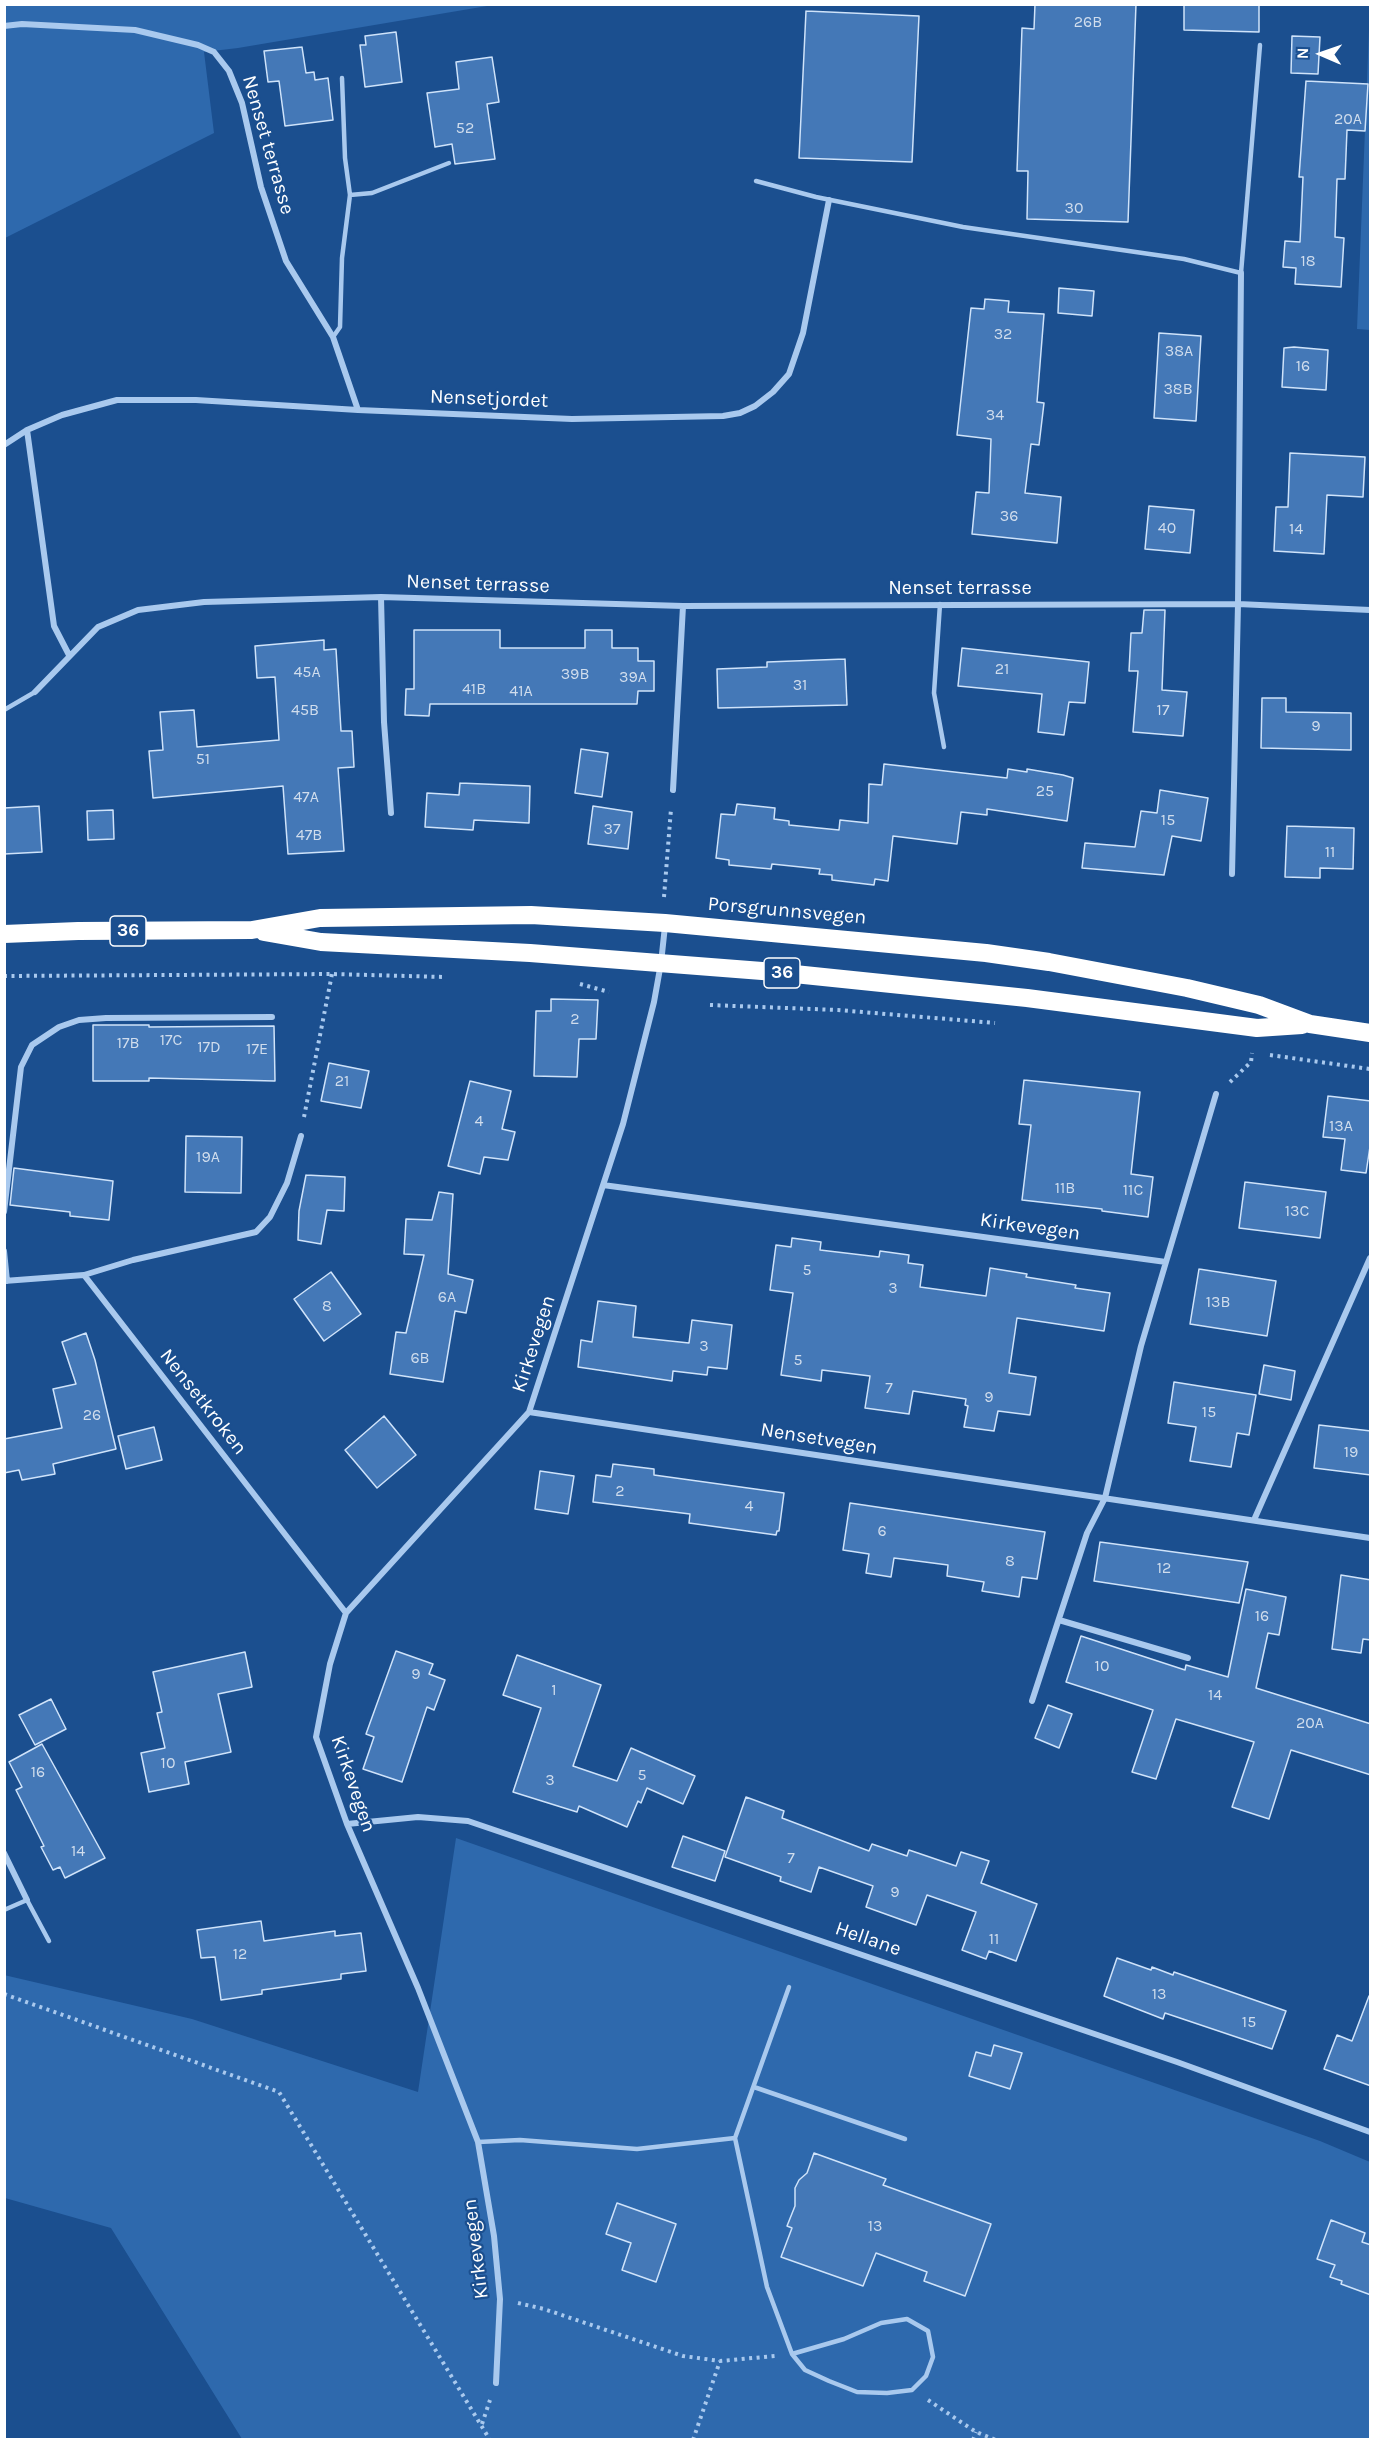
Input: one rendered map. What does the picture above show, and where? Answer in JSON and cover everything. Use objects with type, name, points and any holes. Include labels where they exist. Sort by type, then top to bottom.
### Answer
[{"type":"highway","name":"Porsgrunnsvegen","points":[[4,934],[78,931],[252,930],[320,918],[664,915],[1039,961],[1187,988],[1258,1005],[1310,1024],[1371,1033]]},
{"type":"highway","name":"Porsgrunnsvegen","points":[[252,930],[321,942],[530,953],[775,972],[1027,998],[1257,1028],[1310,1024]]},
{"type":"street","name":"Nenset terrasse","points":[[4,26],[22,24],[135,30],[198,45],[214,52],[229,71],[242,103],[261,187],[286,261],[333,337],[358,410]]},
{"type":"street","name":"Nensetjordet","points":[[4,445],[27,430],[62,415],[117,400],[196,400],[358,410],[572,419],[723,416],[740,413],[755,406],[789,374],[803,333],[829,200]]},
{"type":"street","points":[[1232,874],[1238,604],[1241,273]]},
{"type":"street","points":[[27,430],[54,626],[69,655]]},
{"type":"street","name":"Nenset terrasse","points":[[35,692],[98,627],[138,610],[204,602],[381,597],[683,606],[1238,604],[1371,610]]},
{"type":"street","name":"Nenset terrasse","points":[[381,597],[384,722],[391,813]]},
{"type":"street","points":[[673,790],[683,606]]},
{"type":"street","name":"Kirkevegen","points":[[496,2383],[500,2299],[494,2236],[478,2142],[418,1988],[347,1824],[316,1737],[330,1664],[346,1613],[529,1412],[623,1124],[654,1002],[661,963],[664,915]]},
{"type":"street","points":[[4,1212],[21,1067],[32,1045],[59,1027],[79,1020],[272,1017]]},
{"type":"street","points":[[1032,1701],[1088,1533],[1105,1498],[1141,1346],[1216,1094]]},
{"type":"street","points":[[4,1251],[6,1281],[84,1275],[133,1260],[255,1232],[270,1217],[286,1183],[301,1136]]},
{"type":"street","name":"Kirkevegen","points":[[603,1185],[1166,1262]]},
{"type":"street","points":[[1254,1520],[1371,1258]]},
{"type":"street","name":"Nensetkroken","points":[[84,1275],[346,1613]]},
{"type":"street","name":"Nensetvegen","points":[[529,1412],[1371,1538]]},
{"type":"street","points":[[1059,1620],[1188,1658]]},
{"type":"street","name":"Hellane","points":[[347,1824],[418,1817],[468,1821],[1166,2058],[1371,2132]]},
{"type":"street","points":[[4,1853],[27,1900]]},
{"type":"lane","points":[[756,181],[829,200],[963,227],[1184,259],[1241,273],[1260,45]]},
{"type":"lane","points":[[333,337],[340,327],[342,258],[350,195],[345,158],[342,78]]},
{"type":"lane","points":[[350,195],[372,193],[449,163]]},
{"type":"lane","points":[[940,604],[934,693],[944,747]]},
{"type":"lane","points":[[4,710],[35,692]]},
{"type":"lane","points":[[4,1910],[27,1900],[49,1941]]},
{"type":"lane","points":[[789,1987],[735,2138],[767,2287],[792,2354],[805,2370],[857,2392],[887,2393],[912,2390],[926,2376],[933,2358],[928,2331],[907,2319],[881,2323],[844,2339],[792,2354]]},
{"type":"lane","points":[[754,2087],[905,2139]]},
{"type":"lane","points":[[478,2142],[520,2140],[637,2149],[735,2138]]},
{"type":"path","points":[[664,915],[673,790]]},
{"type":"path","points":[[301,1136],[332,974]]},
{"type":"path","points":[[4,976],[332,974],[447,977]]},
{"type":"path","points":[[570,983],[609,992]]},
{"type":"path","points":[[710,1005],[838,1010],[979,1023],[1003,1023]]},
{"type":"path","points":[[1241,1051],[1371,1069]]},
{"type":"path","points":[[1216,1094],[1251,1062],[1252,1052]]},
{"type":"path","points":[[4,1994],[279,2092],[490,2439]]},
{"type":"path","points":[[500,2299],[544,2308],[683,2356],[720,2361],[792,2354]]},
{"type":"path","points":[[693,2439],[720,2361]]},
{"type":"path","points":[[482,2425],[496,2383]]},
{"type":"path","points":[[912,2390],[976,2432],[996,2439]]},
{"type":"path","points":[[973,2439],[976,2432]]},
{"type":"shaded area","points":[[5,5],[493,5],[204,52],[214,133],[5,238]]},
{"type":"shaded area","points":[[1370,5],[1370,330],[1357,329]]},
{"type":"shaded area","points":[[456,1838],[1320,2141],[1370,2162],[1370,2439],[242,2439],[111,2228],[5,2198],[4,1975],[192,2019],[418,2092]]},
{"type":"building","points":[[1035,4],[1136,4],[1128,222],[1027,219],[1028,171],[1017,171],[1022,28],[1034,29]]},
{"type":"building","points":[[1184,4],[1259,4],[1259,32],[1184,30]]},
{"type":"building","points":[[806,11],[919,16],[912,162],[799,158]]},
{"type":"building","points":[[396,32],[402,82],[365,87],[360,45],[366,45],[365,36]]},
{"type":"building","points":[[1292,36],[1320,37],[1318,74],[1291,73]]},
{"type":"building","points":[[302,47],[306,73],[314,72],[315,80],[328,78],[333,120],[285,126],[279,81],[268,82],[264,51]]},
{"type":"building","points":[[492,57],[499,102],[487,104],[495,159],[455,164],[452,144],[435,147],[427,93],[459,89],[456,62]]},
{"type":"building","points":[[1306,81],[1368,84],[1365,131],[1347,130],[1345,179],[1337,179],[1335,237],[1344,238],[1341,287],[1295,284],[1296,268],[1283,267],[1285,241],[1300,242],[1303,177],[1299,177]]},
{"type":"building","points":[[1059,288],[1094,291],[1092,316],[1058,313]]},
{"type":"building","points":[[985,299],[1009,301],[1008,312],[1044,314],[1037,402],[1044,403],[1039,445],[1031,444],[1025,493],[1061,497],[1057,543],[972,534],[976,492],[989,493],[991,439],[957,435],[971,308],[984,309]]},
{"type":"building","points":[[1159,333],[1201,336],[1196,421],[1154,418]]},
{"type":"building","points":[[1284,348],[1328,350],[1326,390],[1282,387]]},
{"type":"building","points":[[1290,453],[1365,457],[1363,497],[1327,495],[1324,554],[1274,551],[1276,507],[1288,507]]},
{"type":"building","points":[[1149,506],[1194,510],[1190,553],[1145,549]]},
{"type":"building","points":[[1144,610],[1165,610],[1162,690],[1187,692],[1183,736],[1133,732],[1138,671],[1129,671],[1131,633],[1142,633]]},
{"type":"building","points":[[414,630],[500,630],[500,648],[585,648],[585,630],[612,630],[612,648],[638,648],[638,661],[654,661],[654,691],[638,691],[637,704],[430,704],[429,716],[405,715],[406,689],[414,689]]},
{"type":"building","points":[[324,640],[324,650],[336,649],[341,731],[352,731],[354,767],[338,768],[344,851],[288,854],[283,786],[153,798],[149,751],[163,750],[160,712],[194,710],[197,747],[279,740],[275,677],[257,678],[255,646]]},
{"type":"building","points":[[962,648],[1089,662],[1085,703],[1069,702],[1064,735],[1038,732],[1042,694],[958,686]]},
{"type":"building","points":[[845,659],[847,705],[718,708],[717,669],[767,667],[767,662]]},
{"type":"building","points":[[1262,698],[1286,698],[1286,712],[1351,713],[1351,750],[1261,748]]},
{"type":"building","points":[[581,749],[608,753],[602,797],[575,793]]},
{"type":"building","points":[[884,764],[1007,778],[1008,769],[1027,772],[1027,769],[1073,778],[1067,821],[987,809],[987,815],[961,812],[957,844],[893,836],[888,881],[875,879],[874,885],[832,880],[832,875],[819,874],[820,869],[772,864],[771,869],[729,865],[729,860],[716,858],[721,814],[735,815],[737,804],[775,808],[774,819],[789,821],[789,825],[839,830],[840,820],[868,823],[869,784],[882,785]]},
{"type":"building","points":[[460,783],[530,786],[529,823],[474,820],[473,830],[425,827],[427,793],[459,795]]},
{"type":"building","points":[[1160,790],[1208,798],[1201,841],[1172,836],[1164,875],[1082,868],[1085,843],[1135,847],[1141,811],[1157,813]]},
{"type":"building","points":[[39,806],[42,852],[4,854],[4,808]]},
{"type":"building","points":[[593,806],[632,812],[628,849],[588,844]]},
{"type":"building","points":[[113,810],[114,839],[88,840],[87,811]]},
{"type":"building","points":[[1287,826],[1354,828],[1353,869],[1320,868],[1320,878],[1285,877]]},
{"type":"building","points":[[551,999],[598,1000],[596,1039],[579,1039],[577,1077],[534,1076],[536,1011],[551,1011]]},
{"type":"building","points":[[93,1025],[274,1026],[275,1081],[149,1078],[149,1081],[93,1081]]},
{"type":"building","points":[[329,1063],[369,1071],[361,1108],[321,1101]]},
{"type":"building","points":[[1024,1080],[1140,1092],[1131,1174],[1153,1177],[1148,1217],[1022,1200],[1031,1125],[1019,1124]]},
{"type":"building","points":[[470,1081],[511,1091],[502,1129],[515,1132],[508,1160],[484,1157],[480,1174],[448,1166]]},
{"type":"building","points":[[1328,1096],[1371,1101],[1371,1140],[1366,1173],[1341,1170],[1345,1139],[1323,1137]]},
{"type":"building","points":[[186,1136],[242,1137],[241,1193],[185,1192]]},
{"type":"building","points":[[14,1168],[113,1181],[109,1220],[70,1216],[70,1212],[10,1205]]},
{"type":"building","points":[[306,1175],[345,1177],[344,1211],[327,1210],[321,1244],[298,1240],[299,1211]]},
{"type":"building","points":[[1245,1182],[1326,1192],[1320,1238],[1239,1228]]},
{"type":"building","points":[[439,1192],[453,1194],[448,1274],[473,1280],[466,1313],[455,1311],[443,1382],[390,1374],[396,1332],[406,1333],[424,1255],[404,1254],[406,1219],[432,1220]]},
{"type":"building","points":[[792,1238],[821,1242],[820,1250],[879,1257],[880,1251],[909,1255],[908,1263],[923,1265],[920,1287],[986,1296],[990,1268],[1027,1274],[1026,1277],[1076,1285],[1075,1288],[1110,1293],[1104,1331],[1017,1318],[1009,1373],[1036,1377],[1030,1415],[998,1411],[994,1431],[964,1427],[968,1406],[965,1405],[966,1399],[913,1391],[909,1414],[865,1408],[870,1376],[822,1370],[821,1381],[781,1375],[793,1293],[770,1290],[776,1245],[791,1247]]},
{"type":"building","points":[[1199,1269],[1276,1281],[1267,1336],[1190,1324]]},
{"type":"building","points":[[331,1272],[361,1314],[324,1341],[294,1299]]},
{"type":"building","points":[[598,1301],[636,1306],[633,1337],[689,1343],[692,1320],[732,1325],[727,1369],[708,1367],[707,1375],[673,1371],[672,1381],[578,1367],[581,1340],[592,1342]]},
{"type":"building","points":[[86,1333],[95,1360],[116,1449],[53,1464],[55,1474],[22,1480],[19,1470],[4,1473],[4,1439],[62,1428],[53,1389],[76,1384],[62,1342]]},
{"type":"building","points":[[1264,1365],[1295,1371],[1291,1400],[1259,1394]]},
{"type":"building","points":[[1174,1382],[1256,1395],[1249,1435],[1237,1433],[1231,1467],[1190,1461],[1196,1427],[1168,1423]]},
{"type":"building","points":[[384,1416],[416,1455],[377,1488],[345,1450]]},
{"type":"building","points":[[1319,1425],[1371,1431],[1371,1475],[1314,1468]]},
{"type":"building","points":[[154,1427],[162,1460],[126,1469],[118,1436]]},
{"type":"building","points":[[613,1464],[654,1469],[654,1475],[784,1493],[779,1531],[776,1535],[689,1523],[690,1514],[593,1502],[596,1475],[611,1477]]},
{"type":"building","points":[[540,1471],[574,1476],[568,1514],[535,1509]]},
{"type":"building","points":[[850,1503],[1045,1532],[1037,1579],[1022,1577],[1019,1597],[982,1591],[984,1582],[947,1576],[948,1565],[894,1558],[891,1577],[866,1573],[869,1554],[843,1550]]},
{"type":"building","points":[[1100,1542],[1248,1562],[1239,1603],[1094,1581]]},
{"type":"building","points":[[1341,1575],[1371,1580],[1371,1640],[1363,1639],[1361,1653],[1332,1649]]},
{"type":"building","points":[[1246,1589],[1286,1597],[1279,1635],[1268,1633],[1256,1688],[1371,1724],[1371,1775],[1291,1750],[1269,1819],[1232,1807],[1254,1742],[1176,1719],[1156,1779],[1132,1772],[1153,1710],[1066,1682],[1081,1636],[1185,1670],[1186,1665],[1228,1677]]},
{"type":"building","points":[[396,1651],[433,1664],[429,1674],[445,1680],[434,1710],[427,1707],[402,1782],[363,1769],[374,1737],[366,1734]]},
{"type":"building","points":[[245,1652],[252,1687],[218,1694],[231,1752],[185,1762],[189,1784],[149,1792],[141,1753],[165,1748],[157,1713],[162,1712],[153,1672]]},
{"type":"building","points":[[517,1655],[601,1685],[573,1766],[617,1781],[631,1748],[695,1776],[683,1804],[647,1788],[641,1803],[638,1801],[627,1827],[579,1806],[577,1812],[513,1792],[541,1708],[503,1695]]},
{"type":"building","points":[[51,1699],[66,1729],[35,1745],[19,1715]]},
{"type":"building","points":[[1048,1705],[1072,1714],[1059,1748],[1035,1738]]},
{"type":"building","points":[[42,1744],[105,1858],[65,1878],[60,1867],[53,1870],[41,1847],[44,1846],[16,1790],[22,1787],[9,1762]]},
{"type":"building","points":[[746,1797],[784,1811],[782,1818],[869,1851],[872,1844],[907,1856],[909,1850],[956,1866],[961,1852],[989,1861],[981,1883],[1037,1904],[1016,1961],[989,1951],[986,1959],[962,1950],[976,1912],[927,1895],[916,1925],[866,1907],[873,1886],[819,1867],[811,1892],[780,1881],[781,1877],[725,1857]]},
{"type":"building","points":[[683,1836],[725,1851],[715,1881],[672,1867]]},
{"type":"building","points":[[261,1921],[264,1941],[335,1931],[335,1936],[361,1933],[366,1971],[341,1974],[341,1979],[262,1990],[262,1994],[221,2000],[215,1957],[201,1958],[197,1930]]},
{"type":"building","points":[[1117,1958],[1151,1970],[1152,1967],[1173,1975],[1174,1972],[1286,2011],[1272,2049],[1165,2013],[1163,2019],[1104,1996]]},
{"type":"building","points":[[1369,1996],[1371,1996],[1371,2086],[1324,2069],[1337,2035],[1352,2041]]},
{"type":"building","points":[[994,2045],[1022,2053],[1010,2089],[969,2076],[976,2052],[991,2056]]},
{"type":"building","points":[[814,2153],[886,2179],[883,2185],[991,2224],[965,2296],[924,2281],[927,2272],[876,2253],[863,2286],[781,2257],[792,2228],[787,2226],[795,2206],[795,2188],[799,2180],[807,2173]]},
{"type":"building","points":[[617,2203],[676,2224],[656,2282],[622,2270],[631,2243],[606,2234]]},
{"type":"building","points":[[1331,2220],[1365,2233],[1362,2242],[1371,2245],[1371,2295],[1341,2284],[1342,2281],[1330,2277],[1335,2265],[1317,2259]]}]
